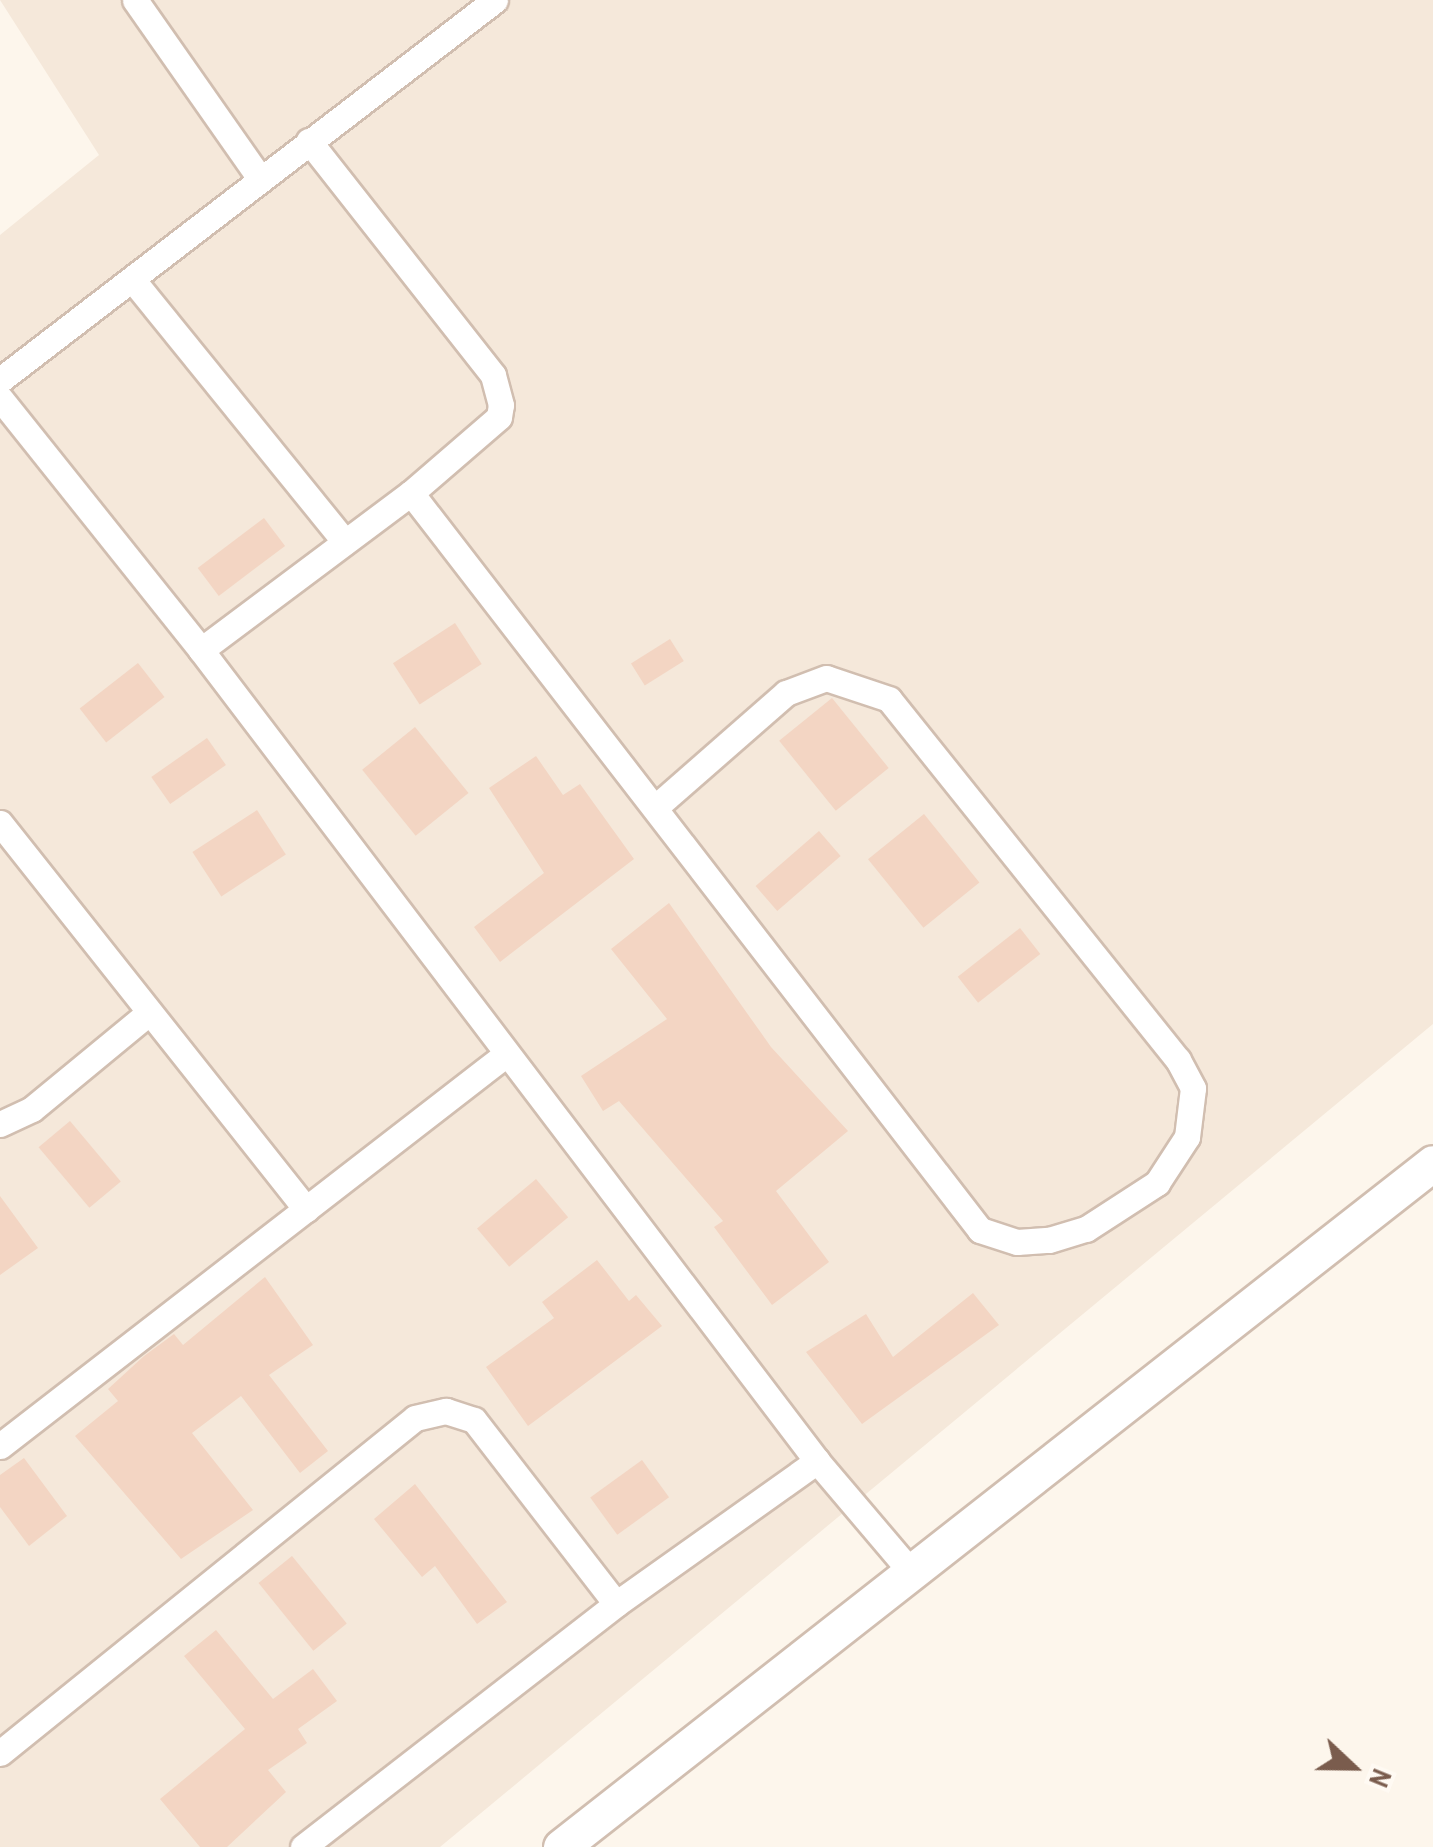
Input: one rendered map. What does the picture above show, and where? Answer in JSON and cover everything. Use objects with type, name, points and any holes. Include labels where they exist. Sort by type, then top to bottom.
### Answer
[{"type":"main road","points":[[561,1847],[911,1572],[1426,1177]]},
{"type":"street","points":[[134,0],[259,177]]},
{"type":"street","points":[[0,380],[259,177],[495,0]]},
{"type":"street","points":[[201,650],[411,493],[498,418],[500,387],[309,141]]},
{"type":"street","points":[[132,279],[346,542]]},
{"type":"street","points":[[0,398],[201,650],[817,1461],[911,1572]]},
{"type":"street","points":[[411,493],[980,1230],[1017,1242],[1049,1240],[1086,1229],[1156,1183],[1187,1137],[1193,1088],[1178,1060],[889,698],[826,678],[786,693],[656,807]]},
{"type":"street","points":[[0,822],[146,1015],[306,1210]]},
{"type":"street","points":[[0,1124],[32,1109],[146,1015]]},
{"type":"street","points":[[0,1446],[506,1055]]},
{"type":"street","points":[[0,1753],[415,1418],[446,1411],[474,1420],[616,1604]]},
{"type":"street","points":[[303,1847],[616,1604],[817,1461]]},
{"type":"shaded area","points":[[0,0],[1433,0],[1433,1024],[440,1847],[0,1847],[0,235],[99,155]]},
{"type":"building","points":[[264,518],[285,546],[219,596],[198,568]]},
{"type":"building","points":[[455,623],[482,664],[420,704],[393,663]]},
{"type":"building","points":[[670,639],[684,661],[645,685],[631,663]]},
{"type":"building","points":[[138,663],[164,697],[106,742],[80,709]]},
{"type":"building","points":[[832,698],[889,768],[836,811],[779,741]]},
{"type":"building","points":[[415,727],[468,793],[416,836],[362,770]]},
{"type":"building","points":[[207,738],[226,765],[170,804],[151,777]]},
{"type":"building","points":[[536,756],[563,795],[580,784],[634,859],[500,962],[474,927],[544,873],[489,788]]},
{"type":"building","points":[[257,810],[286,854],[221,896],[192,852]]},
{"type":"building","points":[[924,814],[979,882],[923,928],[868,859]]},
{"type":"building","points":[[819,831],[841,856],[777,911],[756,886]]},
{"type":"building","points":[[669,903],[771,1047],[848,1131],[776,1191],[829,1262],[772,1305],[714,1227],[723,1221],[619,1101],[603,1111],[581,1076],[667,1019],[611,949]]},
{"type":"building","points":[[1020,928],[1040,954],[978,1003],[958,977]]},
{"type":"building","points":[[70,1121],[121,1182],[89,1208],[39,1147]]},
{"type":"building","points":[[536,1179],[568,1217],[509,1267],[477,1228]]},
{"type":"building","points":[[0,1196],[38,1248],[0,1275]]},
{"type":"building","points":[[597,1260],[629,1301],[636,1295],[662,1326],[528,1426],[486,1367],[554,1318],[542,1302]]},
{"type":"building","points":[[265,1277],[313,1345],[269,1375],[328,1451],[300,1473],[241,1396],[192,1433],[253,1510],[181,1559],[75,1436],[118,1401],[108,1389],[144,1356],[174,1334],[183,1345]]},
{"type":"building","points":[[973,1293],[999,1325],[862,1424],[806,1352],[866,1314],[893,1357]]},
{"type":"building","points":[[24,1458],[67,1516],[29,1546],[0,1507],[0,1475]]},
{"type":"building","points":[[642,1460],[669,1497],[617,1535],[590,1498]]},
{"type":"building","points":[[415,1484],[507,1602],[477,1624],[435,1566],[422,1577],[374,1519]]},
{"type":"building","points":[[292,1556],[347,1624],[313,1651],[259,1583]]},
{"type":"building","points":[[216,1630],[273,1699],[313,1669],[337,1701],[298,1729],[307,1743],[268,1770],[286,1792],[227,1847],[200,1847],[160,1799],[245,1729],[184,1656]]}]
